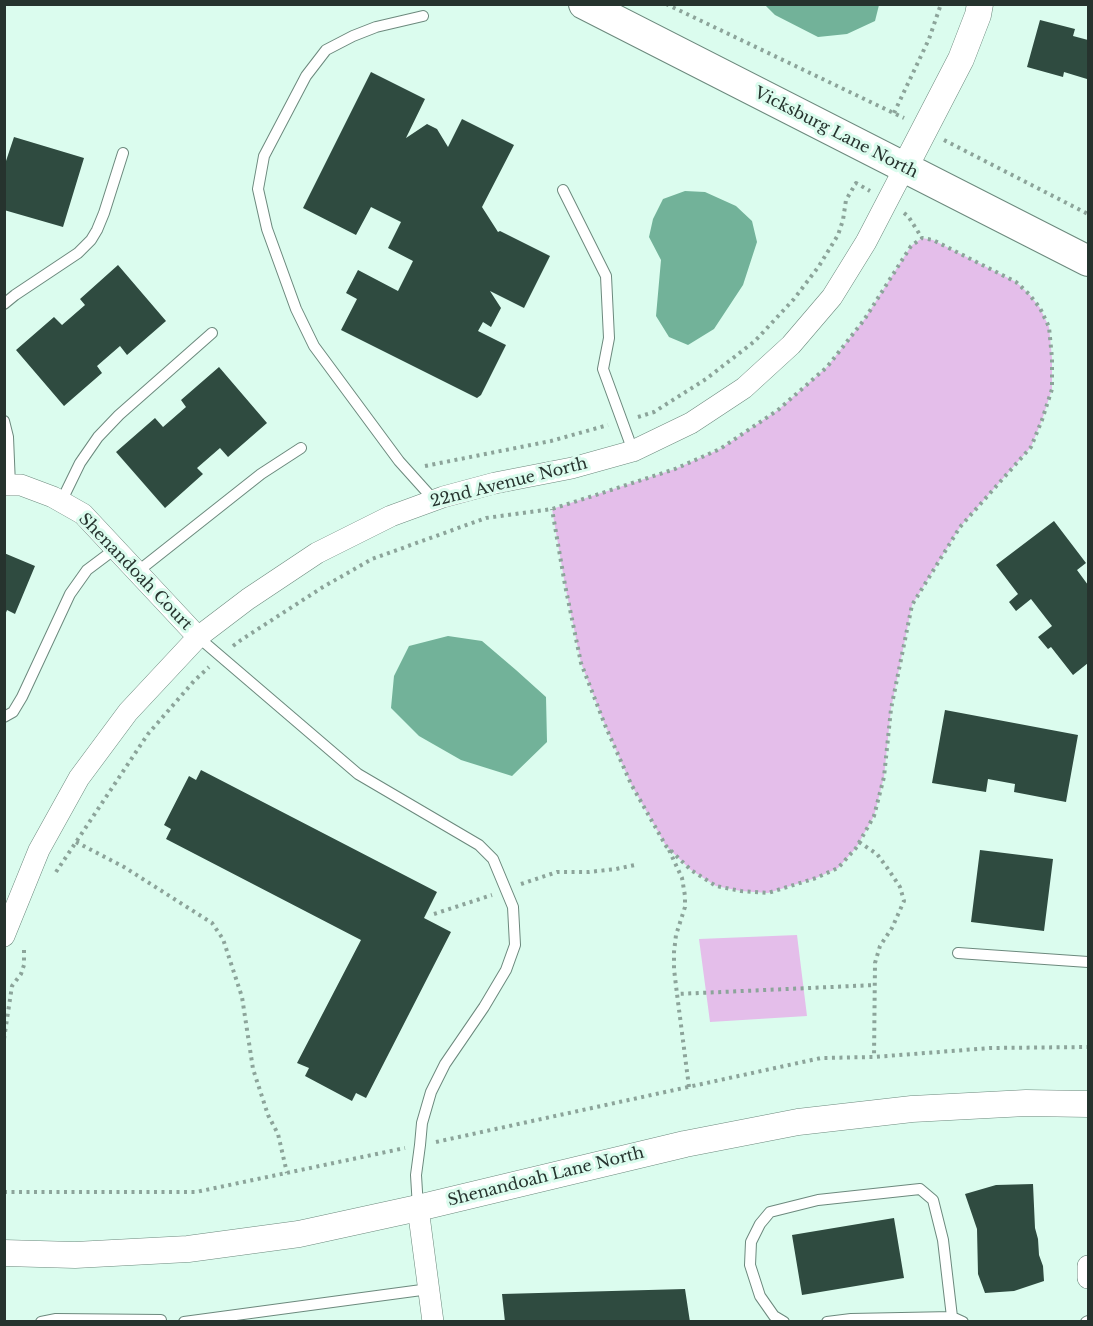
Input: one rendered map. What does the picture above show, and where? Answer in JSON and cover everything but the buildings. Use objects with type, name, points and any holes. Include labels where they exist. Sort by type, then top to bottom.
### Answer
[{"type":"main road","name":"Vicksburg Lane North","points":[[584,4],[1089,261]]},
{"type":"street","name":"22nd Avenue North","points":[[14,938],[8,925],[39,850],[79,778],[128,712],[198,637],[248,599],[317,553],[391,516],[495,483],[572,468],[633,451],[691,423],[744,388],[791,345],[832,297],[866,242],[961,59],[980,4]]},
{"type":"street","name":"Shenandoah Court","points":[[7,485],[21,486],[53,497],[82,514],[198,637]]},
{"type":"street","name":"Shenandoah Lane North","points":[[4,1253],[75,1256],[188,1248],[300,1234],[686,1144],[798,1122],[912,1109],[1026,1103],[1089,1104]]},
{"type":"street","points":[[417,1208],[433,1322]]},
{"type":"street","points":[[1089,1266],[1089,1278]]},
{"type":"lane","points":[[423,16],[375,27],[326,50],[306,76],[264,156],[258,189],[267,229],[296,309],[315,346],[407,470],[434,501]]},
{"type":"lane","points":[[5,301],[78,253],[91,240],[104,213],[123,153]]},
{"type":"lane","points":[[562,190],[606,276],[609,338],[603,369],[633,451]]},
{"type":"lane","points":[[62,502],[80,463],[98,437],[119,415],[212,333]]},
{"type":"lane","points":[[4,421],[8,437],[7,485]]},
{"type":"lane","points":[[137,572],[261,474],[301,448]]},
{"type":"lane","points":[[4,717],[13,712],[22,697],[70,594],[87,570],[115,549]]},
{"type":"lane","points":[[198,637],[358,774],[479,845],[493,859],[513,907],[515,945],[506,970],[445,1064],[431,1092],[422,1123],[416,1175],[417,1208]]},
{"type":"lane","points":[[958,953],[1089,962]]},
{"type":"lane","points":[[784,1322],[774,1316],[760,1296],[750,1265],[751,1242],[760,1224],[770,1212],[818,1200],[920,1189],[933,1200],[943,1240],[951,1319]]},
{"type":"lane","points":[[184,1322],[429,1288]]},
{"type":"lane","points":[[41,1322],[56,1319],[161,1320]]},
{"type":"lane","points":[[827,1322],[851,1319],[951,1319],[963,1322]]},
{"type":"path","points":[[666,4],[894,113],[929,39],[941,4]]},
{"type":"path","points":[[952,144],[1089,214]]},
{"type":"path","points":[[407,470],[551,441],[654,412],[706,379],[754,340],[794,299],[838,235],[846,200],[856,183]]},
{"type":"path","points":[[908,216],[922,238]]},
{"type":"path","points":[[225,653],[241,640],[323,587],[372,559],[486,518],[552,509],[684,465],[720,449],[778,410],[827,367],[864,320],[911,246],[922,238],[933,240],[1016,282],[1040,308],[1049,327],[1052,389],[1030,447],[960,527],[912,605],[891,709],[884,777],[874,816],[856,848],[838,868],[816,878],[768,893],[716,886],[692,870],[666,846]]},
{"type":"path","points":[[552,509],[581,663],[605,725],[632,784],[682,878],[685,907],[676,935],[674,969],[689,1087]]},
{"type":"path","points":[[51,879],[148,734],[194,681],[217,660]]},
{"type":"path","points":[[859,842],[877,854],[900,887],[904,901],[892,928],[880,946],[875,963],[874,1057]]},
{"type":"path","points":[[76,843],[124,867],[212,923],[223,939],[242,997],[253,1069],[268,1115],[278,1134],[287,1173]]},
{"type":"path","points":[[434,914],[557,872],[589,872],[635,865]]},
{"type":"path","points":[[4,1039],[12,986],[21,974],[24,964],[14,938]]},
{"type":"path","points":[[677,994],[875,985]]},
{"type":"path","points":[[4,1192],[196,1192],[821,1058],[874,1057],[990,1048],[1089,1047]]},
{"type":"shaded area","points":[[765,5],[879,5],[875,21],[847,34],[818,37],[775,15]]},
{"type":"shaded area","points":[[685,191],[705,192],[736,206],[752,221],[757,242],[743,285],[714,329],[688,345],[669,337],[656,316],[661,260],[649,237],[653,219],[663,199]]},
{"type":"shaded area","points":[[922,238],[933,240],[1016,282],[1029,294],[1040,308],[1049,327],[1052,389],[1031,447],[960,527],[912,605],[891,709],[884,777],[874,816],[856,848],[838,868],[816,878],[768,893],[716,886],[691,870],[666,846],[631,784],[605,725],[581,663],[552,509],[675,469],[720,449],[778,410],[827,367],[864,320],[911,246]]},
{"type":"shaded area","points":[[448,636],[482,641],[546,697],[547,742],[512,776],[461,760],[419,736],[391,708],[394,676],[409,646]]},
{"type":"shaded area","points":[[797,935],[807,1016],[710,1022],[699,939]]}]
